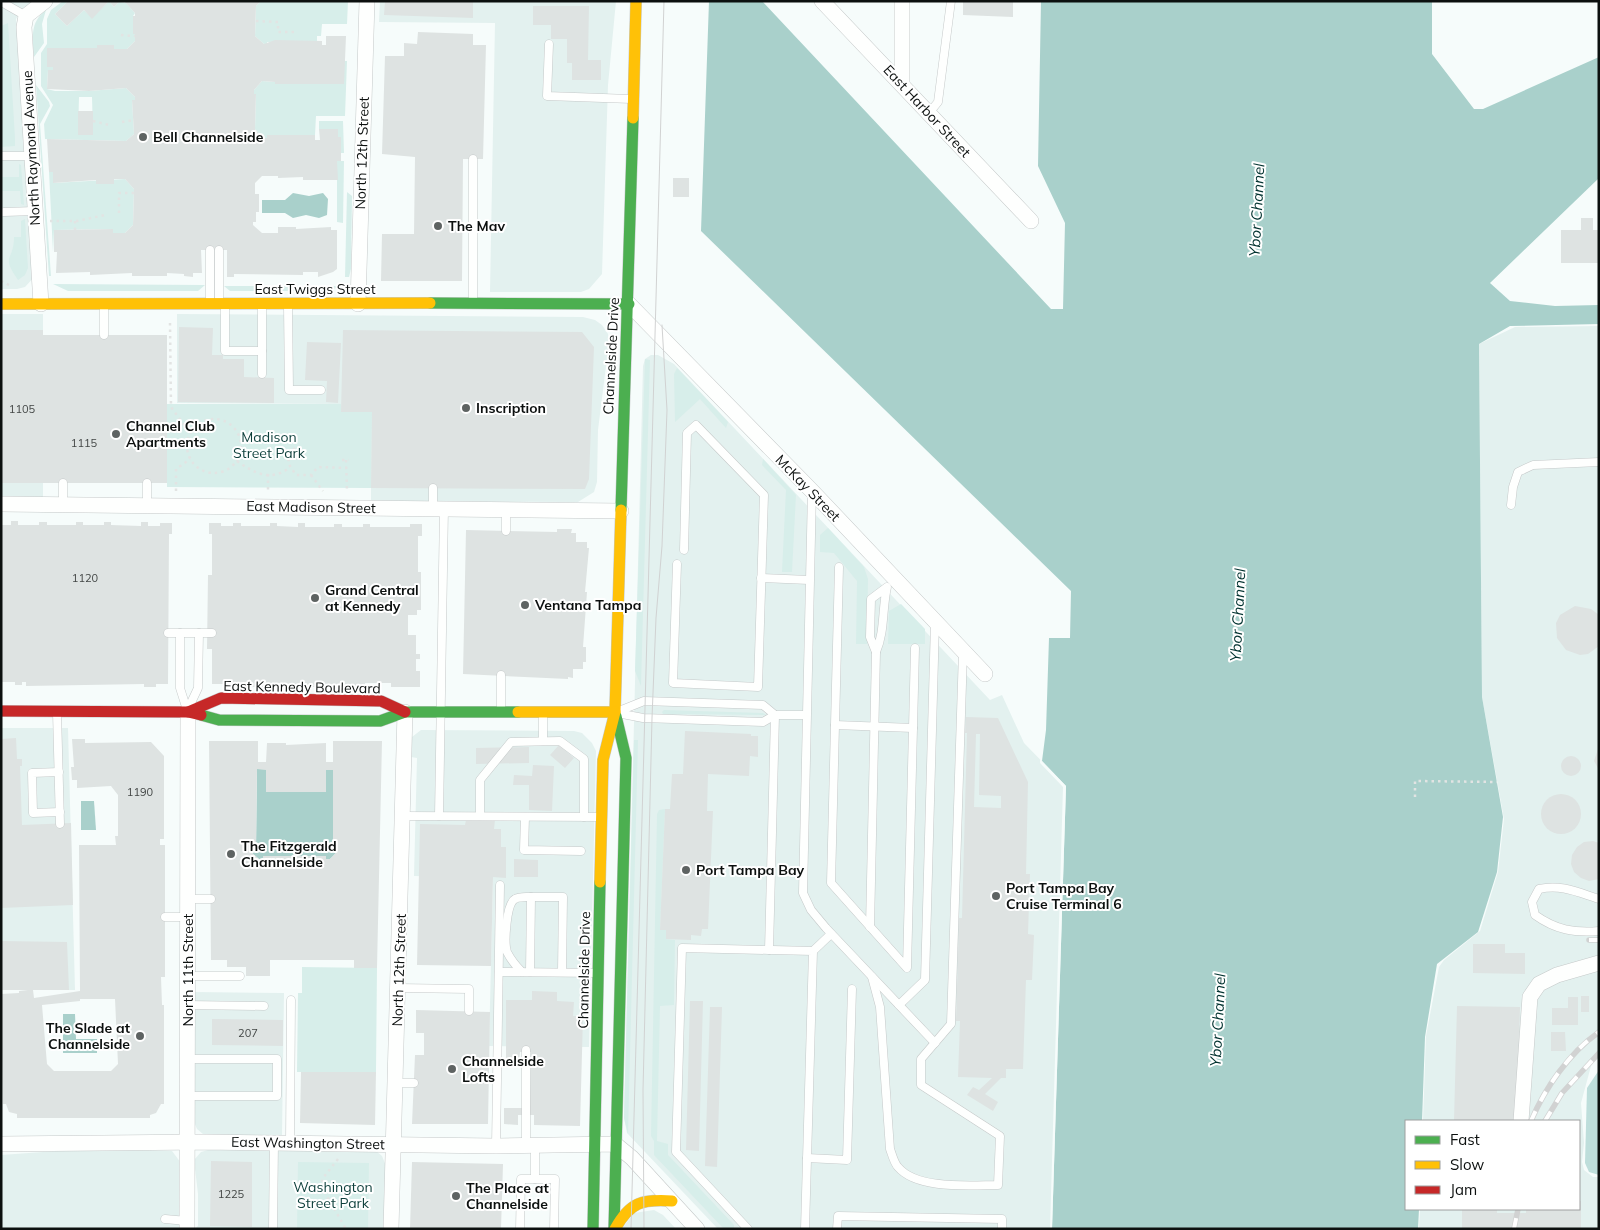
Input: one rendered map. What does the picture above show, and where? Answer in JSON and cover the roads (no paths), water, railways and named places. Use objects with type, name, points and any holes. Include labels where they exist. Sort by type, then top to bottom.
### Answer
[{"type":"main road","name":"Channelside Drive","points":[[614,1229],[615,1144],[602,796],[603,760],[615,712],[625,348],[629,304],[636,1]]},
{"type":"main road","name":"East Twiggs Street","points":[[1,304],[629,304]]},
{"type":"main road","name":"East Kennedy Boulevard","points":[[188,712],[221,698],[381,701],[406,712]]},
{"type":"main road","name":"East Kennedy Boulevard","points":[[1,710],[188,712],[219,720],[380,721],[406,712]]},
{"type":"main road","points":[[406,712],[615,712]]},
{"type":"main road","name":"Channelside Drive","points":[[593,1229],[595,1144],[626,758],[615,712]]},
{"type":"main road","points":[[614,1229],[631,1205],[645,1200],[672,1201]]},
{"type":"street","points":[[26,16],[44,1]]},
{"type":"street","name":"North 12th Street","points":[[358,304],[367,1]]},
{"type":"street","name":"East Harbor Street","points":[[822,1],[902,83],[1031,221]]},
{"type":"street","points":[[902,1],[902,83]]},
{"type":"street","name":"North Raymond Avenue","points":[[26,16],[24,26],[41,304]]},
{"type":"street","name":"McKay Street","points":[[629,304],[812,492],[891,583],[935,622],[985,674]]},
{"type":"street","name":"East Madison Street","points":[[1,504],[621,511]]},
{"type":"street","name":"North 11th Street","points":[[187,1225],[188,712]]},
{"type":"street","name":"North 12th Street","points":[[391,1229],[406,712]]},
{"type":"street","points":[[1521,1120],[1530,997],[1539,984],[1557,975],[1599,963]]},
{"type":"street","name":"East Washington Street","points":[[1,1144],[274,1142],[496,1146],[615,1144]]},
{"type":"street","points":[[615,1144],[632,1158],[698,1229]]},
{"type":"lane","points":[[929,113],[938,102],[951,1]]},
{"type":"lane","points":[[5,4],[26,16]]},
{"type":"lane","points":[[549,44],[547,96],[633,99]]},
{"type":"lane","points":[[1,156],[32,156]]},
{"type":"lane","points":[[473,303],[474,159]]},
{"type":"lane","points":[[4,212],[35,211]]},
{"type":"lane","points":[[210,250],[225,352],[262,351]]},
{"type":"lane","points":[[218,304],[219,250]]},
{"type":"lane","points":[[104,304],[104,335]]},
{"type":"lane","points":[[262,304],[262,374]]},
{"type":"lane","points":[[288,304],[289,390],[321,390]]},
{"type":"lane","points":[[677,564],[673,683],[758,687],[764,495],[696,425],[687,433],[684,550]]},
{"type":"lane","points":[[1512,505],[1513,487],[1518,472],[1533,465],[1599,462]]},
{"type":"lane","points":[[62,483],[63,505]]},
{"type":"lane","points":[[146,483],[147,505]]},
{"type":"lane","points":[[433,488],[438,508],[439,816]]},
{"type":"lane","points":[[812,492],[803,892],[811,910],[831,934],[935,1043]]},
{"type":"lane","points":[[506,509],[506,531]]},
{"type":"lane","points":[[839,567],[831,883],[907,968],[915,648]]},
{"type":"lane","points":[[761,578],[809,580]]},
{"type":"lane","points":[[876,652],[870,637],[871,599],[891,583]]},
{"type":"lane","points":[[870,927],[876,652],[882,637],[883,604],[891,583]]},
{"type":"lane","points":[[899,1005],[924,980],[935,622]]},
{"type":"lane","points":[[168,633],[212,633]]},
{"type":"lane","points":[[180,633],[180,688],[188,712]]},
{"type":"lane","points":[[188,712],[198,688],[199,633]]},
{"type":"lane","points":[[872,977],[880,1007],[890,1149],[898,1167],[912,1177],[936,1184],[998,1185],[1000,1136],[921,1085],[921,1058],[951,1024],[963,652]]},
{"type":"lane","points":[[501,676],[501,713]]},
{"type":"lane","points":[[615,712],[644,701],[763,705],[775,715]]},
{"type":"lane","points":[[57,711],[60,824]]},
{"type":"lane","points":[[615,712],[643,718],[764,722],[775,715],[806,715]]},
{"type":"lane","points":[[543,713],[543,741]]},
{"type":"lane","points":[[769,950],[775,715]]},
{"type":"lane","points":[[835,725],[913,728]]},
{"type":"lane","points":[[480,816],[480,780],[511,742],[560,741],[584,759],[584,817]]},
{"type":"lane","points":[[58,772],[32,773],[33,813],[60,812]]},
{"type":"lane","points":[[584,796],[602,796]]},
{"type":"lane","points":[[403,816],[602,817]]},
{"type":"lane","points":[[525,817],[524,850],[581,851]]},
{"type":"lane","points":[[496,1146],[500,885]]},
{"type":"lane","points":[[1599,899],[1569,888],[1552,886],[1539,890],[1532,902],[1535,915],[1548,924],[1565,931],[1599,931]]},
{"type":"lane","points":[[522,972],[507,951],[505,941],[508,912],[511,903],[516,898],[531,896],[563,897],[562,972]]},
{"type":"lane","points":[[530,972],[531,896]]},
{"type":"lane","points":[[188,899],[211,899]]},
{"type":"lane","points":[[165,917],[188,917]]},
{"type":"lane","points":[[748,1229],[676,1152],[682,948],[813,951],[831,934]]},
{"type":"lane","points":[[805,1229],[813,951]]},
{"type":"lane","points":[[499,972],[610,973]]},
{"type":"lane","points":[[188,976],[240,976]]},
{"type":"lane","points":[[398,988],[469,989],[469,1012]]},
{"type":"lane","points":[[807,1158],[848,1160],[852,988]]},
{"type":"lane","points":[[290,1143],[291,1000]]},
{"type":"lane","points":[[188,1005],[264,1006]]},
{"type":"lane","points":[[526,1050],[530,1145],[535,1179]]},
{"type":"lane","points":[[188,1059],[277,1060],[277,1096],[188,1096]]},
{"type":"lane","points":[[396,1083],[414,1083]]},
{"type":"lane","points":[[273,1229],[274,1142]]},
{"type":"lane","points":[[520,1229],[521,1179],[555,1179],[554,1229]]},
{"type":"lane","points":[[837,1229],[838,1216],[1002,1219],[1002,1229]]},
{"type":"lane","points":[[165,1219],[187,1225]]},
{"type":"water","name":"Ybor Channel","points":[[709,1],[762,1],[1051,309],[1063,309],[1065,223],[1038,166],[1041,1],[1432,1],[1432,54],[1474,109],[1483,109],[1599,57],[1599,178],[1490,283],[1510,301],[1555,306],[1599,305],[1599,324],[1510,326],[1479,344],[1482,697],[1503,817],[1497,872],[1478,932],[1437,964],[1425,1037],[1422,1120],[1405,1120],[1405,1210],[1419,1210],[1418,1229],[1052,1229],[1066,786],[1042,761],[1046,730],[1049,638],[1070,638],[1071,591],[701,231]]},
{"type":"water","points":[[293,193],[309,196],[323,193],[328,199],[327,215],[319,218],[306,215],[293,218],[285,213],[262,213],[262,200],[285,200]]},
{"type":"water","points":[[257,769],[333,770],[333,848],[336,849],[336,853],[330,859],[326,859],[326,856],[263,856],[263,859],[259,859],[252,853],[252,849],[256,848]]},
{"type":"water","points":[[81,801],[94,801],[96,830],[81,830]]},
{"type":"water","points":[[63,1014],[75,1014],[76,1039],[97,1039],[97,1053],[63,1053]]},
{"type":"tram line","points":[[631,1229],[664,1]]},
{"type":"tram line","points":[[644,1229],[643,1090],[652,718],[656,618],[662,546],[667,410],[662,325]]},
{"type":"railway","points":[[1589,940],[1599,940]]},
{"type":"railway","points":[[1532,1120],[1543,1096],[1559,1072],[1578,1050],[1599,1032]]},
{"type":"railway","points":[[1546,1120],[1562,1093],[1599,1053]]},
{"type":"railway","points":[[1514,1229],[1518,1210]]},
{"type":"place","name":"Bell Channelside","points":[[143,137]]},
{"type":"place","name":"The Mav","points":[[438,226]]},
{"type":"place","name":"Inscription","points":[[466,408]]},
{"type":"place","name":"Channel Club Apartments","points":[[116,434]]},
{"type":"place","name":"Grand Central at Kennedy","points":[[315,598]]},
{"type":"place","name":"Ventana Tampa","points":[[525,605]]},
{"type":"place","name":"The Fitzgerald Channelside","points":[[231,854]]},
{"type":"place","name":"Port Tampa Bay","points":[[686,870]]},
{"type":"place","name":"Port Tampa Bay Cruise Terminal 6","points":[[996,896]]},
{"type":"place","name":"The Slade at Channelside","points":[[140,1036]]},
{"type":"place","name":"Channelside Lofts","points":[[452,1069]]},
{"type":"place","name":"The Place at Channelside","points":[[456,1196]]},
{"type":"park label","name":"Madison Street Park","points":[[269,446]]},
{"type":"park label","name":"Washington Street Park","points":[[333,1196]]}]
